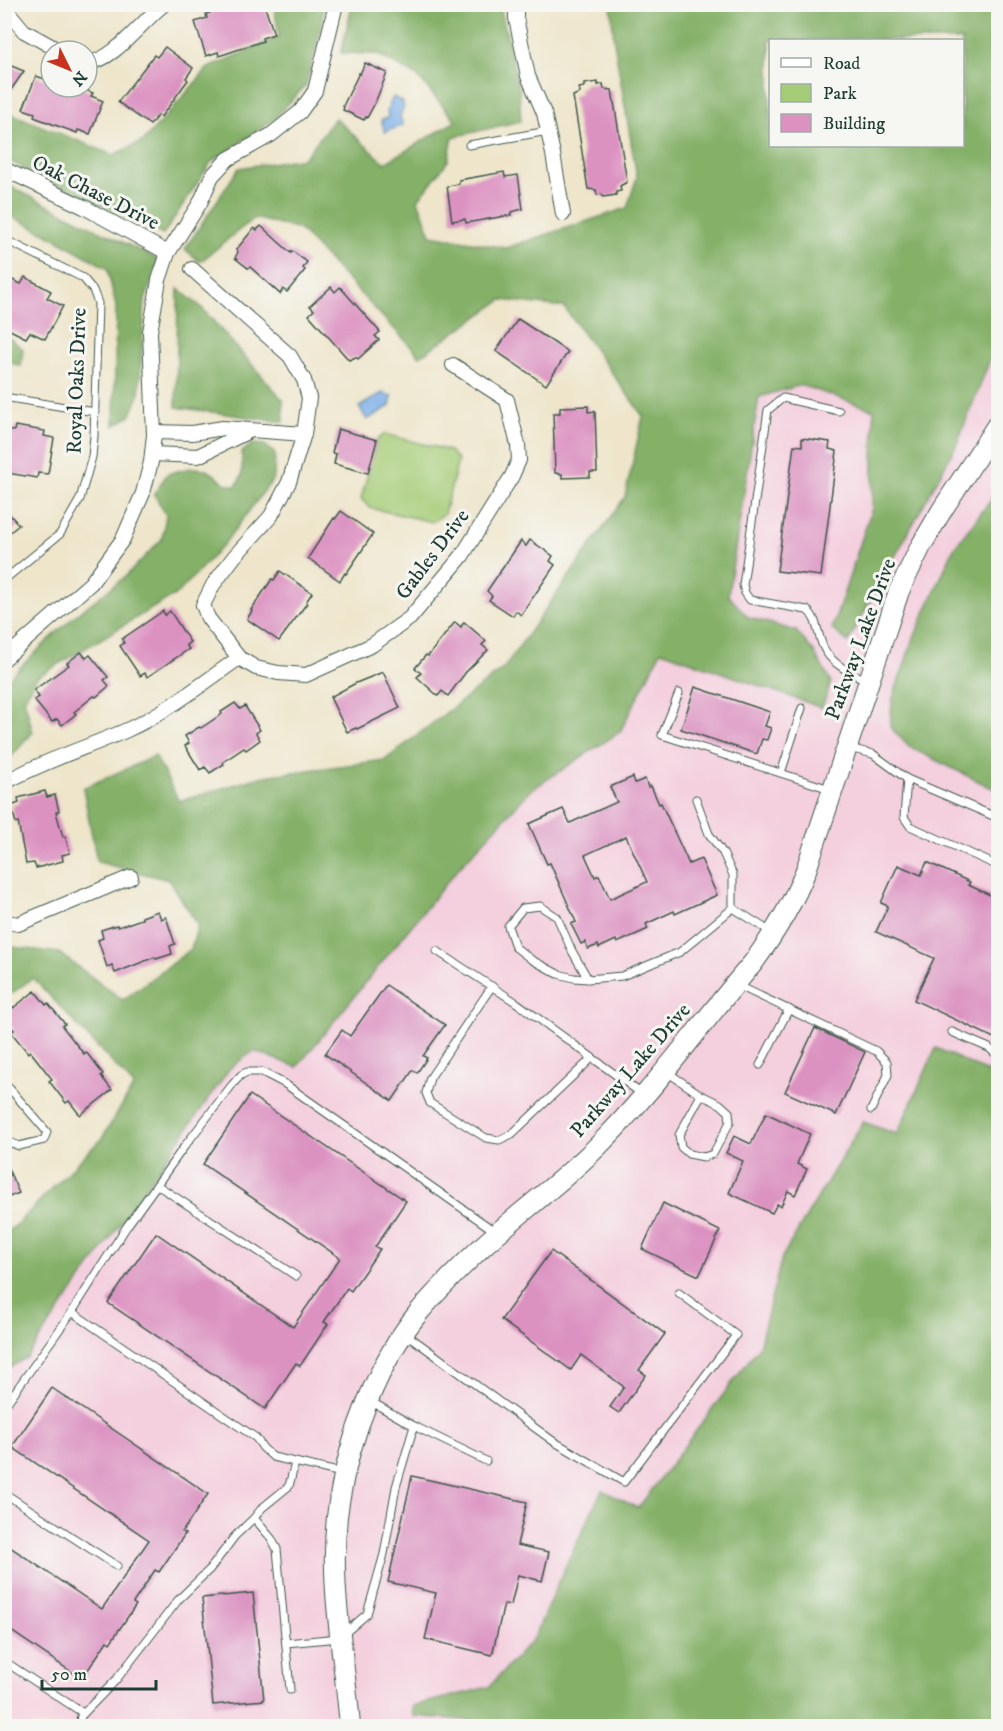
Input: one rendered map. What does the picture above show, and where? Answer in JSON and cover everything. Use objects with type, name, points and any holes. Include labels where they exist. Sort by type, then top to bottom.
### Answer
[{"type":"street","points":[[9,4],[9,14],[24,31],[39,39]]},
{"type":"street","points":[[99,60],[106,58],[164,4]]},
{"type":"street","points":[[4,659],[91,583],[123,538],[143,493],[152,454],[154,432],[150,332],[159,280],[168,253],[200,203],[212,176],[228,159],[271,135],[300,112],[315,91],[336,4]]},
{"type":"street","points":[[516,4],[516,18],[528,76],[544,113],[563,214]]},
{"type":"street","name":"Oak Chase Drive","points":[[4,169],[84,207],[168,253]]},
{"type":"street","name":"Gables Drive","points":[[192,269],[290,356],[304,380],[309,398],[304,434],[289,482],[272,516],[227,566],[213,585],[203,605],[208,618],[239,658],[256,668],[278,673],[306,675],[372,645],[410,618],[462,556],[512,476],[519,460],[518,445],[507,400],[453,365]]},
{"type":"street","name":"Parkway Lake Drive","points":[[350,1726],[339,1638],[335,1540],[345,1474],[354,1438],[368,1400],[388,1360],[419,1312],[498,1233],[599,1145],[644,1095],[753,963],[773,933],[798,891],[890,613],[916,555],[942,510],[998,427]]},
{"type":"street","points":[[154,432],[192,433],[222,428],[304,434]]},
{"type":"street","points":[[152,454],[198,456],[253,429]]},
{"type":"street","points":[[4,783],[30,768],[120,733],[160,712],[239,658]]},
{"type":"street","points":[[4,918],[7,922],[18,924],[131,877]]},
{"type":"lane","points":[[469,145],[548,131]]},
{"type":"lane","name":"Royal Oaks Drive","points":[[4,238],[83,278],[93,290],[98,303],[92,457],[80,499],[60,534],[4,580]]},
{"type":"lane","points":[[4,397],[95,412]]},
{"type":"lane","points":[[839,411],[783,398],[768,411],[743,585],[750,600],[807,609],[812,614],[825,650],[838,665],[868,681]]},
{"type":"lane","points":[[679,693],[662,735],[832,790]]},
{"type":"lane","points":[[781,773],[802,708]]},
{"type":"lane","points":[[846,747],[873,754],[907,779],[999,818]]},
{"type":"lane","points":[[907,779],[904,817],[910,826],[999,866]]},
{"type":"lane","points":[[696,799],[709,834],[723,853],[733,874],[733,908]]},
{"type":"lane","points":[[588,979],[557,917],[540,906],[522,908],[508,926],[514,947],[558,974],[588,979],[622,976],[680,952],[733,908]]},
{"type":"lane","points":[[733,908],[773,933]]},
{"type":"lane","points":[[437,951],[492,986],[644,1095]]},
{"type":"lane","points":[[735,984],[876,1051],[887,1062],[888,1075],[871,1110]]},
{"type":"lane","points":[[492,986],[430,1078],[426,1093],[430,1103],[486,1138],[499,1140],[512,1134],[592,1058]]},
{"type":"lane","points":[[760,1065],[789,1010]]},
{"type":"lane","points":[[952,1032],[989,1048],[999,1056]]},
{"type":"lane","points":[[665,1070],[729,1112],[730,1122],[714,1154],[704,1157],[689,1154],[681,1147],[679,1135],[701,1095]]},
{"type":"lane","points":[[4,1407],[72,1312],[127,1226],[232,1085],[247,1072],[262,1072],[285,1084],[498,1233]]},
{"type":"lane","points":[[4,1082],[47,1132],[44,1140],[19,1146],[4,1140]]},
{"type":"lane","points":[[157,1185],[296,1276]]},
{"type":"lane","points":[[404,1333],[553,1441],[624,1482],[736,1335],[679,1293]]},
{"type":"lane","points":[[72,1312],[256,1438],[273,1457],[345,1474]]},
{"type":"lane","points":[[368,1400],[414,1426],[486,1461]]},
{"type":"lane","points":[[286,1643],[339,1638],[367,1614],[384,1554],[396,1487],[414,1426]]},
{"type":"lane","points":[[79,1726],[83,1713],[116,1680],[179,1599],[210,1569],[235,1536],[262,1508],[289,1486],[295,1462]]},
{"type":"lane","points":[[4,1493],[117,1566]]},
{"type":"lane","points":[[254,1518],[278,1549],[290,1690]]},
{"type":"lane","points":[[4,1661],[83,1713]]},
{"type":"shaded area","points":[[998,5],[998,1726],[5,1726],[4,1258],[660,546],[711,271],[964,147],[963,39]]},
{"type":"green space","points":[[274,5],[324,5],[319,37],[306,85],[273,120],[211,162],[163,235],[5,159],[5,111],[113,155],[144,141],[208,68],[279,37]]},
{"type":"green space","points":[[352,5],[500,5],[519,89],[521,121],[453,137],[448,161],[418,200],[431,235],[506,248],[627,208],[637,177],[614,42],[611,5],[998,5],[998,340],[956,446],[848,642],[832,629],[872,508],[874,410],[801,385],[759,397],[728,595],[748,617],[796,631],[814,652],[831,682],[822,708],[661,651],[620,732],[531,790],[456,871],[297,1067],[254,1051],[230,1068],[26,1358],[5,1370],[5,1231],[14,1227],[102,1138],[134,1086],[33,978],[5,998],[5,946],[59,953],[123,1000],[191,949],[198,925],[169,880],[97,862],[83,788],[155,756],[179,801],[264,776],[385,760],[504,668],[625,497],[643,416],[564,307],[502,300],[420,356],[299,229],[254,218],[200,262],[185,249],[239,168],[304,158],[335,118],[385,163],[456,121],[417,76],[377,54],[341,53]]},
{"type":"green space","points":[[5,184],[159,260],[145,300],[139,395],[131,415],[114,426],[116,306],[107,268],[5,213]]},
{"type":"green space","points":[[178,289],[200,306],[283,400],[284,422],[176,407]]},
{"type":"green space","points":[[5,335],[23,349],[21,366],[5,361]]},
{"type":"green space","points":[[385,434],[450,451],[458,461],[444,514],[432,522],[370,508],[361,499],[377,440]]},
{"type":"green space","points":[[252,444],[265,445],[275,454],[274,478],[224,544],[178,593],[37,677],[24,699],[33,732],[5,764],[5,685],[12,675],[72,618],[126,576],[162,539],[166,515],[154,494],[167,474],[188,468],[199,468],[214,474],[226,484],[236,486],[242,475],[242,452]]},
{"type":"green space","points":[[998,496],[998,791],[909,747],[890,727],[892,701],[912,642],[954,548],[991,500]]},
{"type":"green space","points":[[936,1048],[998,1077],[998,1726],[539,1726],[413,1716],[412,1706],[489,1687],[534,1638],[602,1490],[638,1508],[759,1347],[782,1257],[863,1122],[897,1134]]},
{"type":"water","points":[[393,97],[403,102],[404,107],[400,116],[403,125],[385,132],[381,120],[388,118],[387,110]]},
{"type":"water","points":[[382,393],[392,396],[390,406],[367,420],[359,407]]},
{"type":"building","points":[[236,4],[264,4],[274,34],[262,38],[263,41],[219,56],[218,52],[206,56],[195,22],[207,18],[206,14]]},
{"type":"building","points":[[165,47],[193,68],[186,78],[188,80],[161,117],[158,115],[150,125],[118,102],[154,55],[157,57]]},
{"type":"building","points":[[4,63],[24,71],[4,100]]},
{"type":"building","points":[[365,63],[387,73],[375,103],[364,120],[343,110],[343,106]]},
{"type":"building","points":[[36,76],[39,77],[39,99],[98,99],[103,101],[90,134],[78,130],[77,133],[55,125],[34,117],[35,113],[23,109]]},
{"type":"building","points":[[598,82],[598,85],[603,84],[604,89],[612,90],[627,182],[620,186],[621,191],[616,192],[616,195],[603,197],[602,194],[597,195],[596,190],[588,189],[573,96],[580,93],[579,88],[584,87],[584,84]]},
{"type":"building","points":[[504,172],[505,177],[518,175],[523,209],[511,212],[511,215],[466,223],[465,219],[452,221],[447,186],[459,184],[459,180]]},
{"type":"building","points":[[261,226],[291,253],[292,251],[307,262],[303,268],[305,270],[287,292],[283,289],[280,294],[250,267],[248,268],[235,258],[238,252],[236,250],[254,228],[257,230]]},
{"type":"building","points":[[4,276],[21,284],[25,277],[51,291],[47,298],[63,306],[45,339],[30,332],[26,338],[4,327]]},
{"type":"building","points":[[331,287],[335,292],[340,287],[380,332],[375,336],[379,340],[358,359],[356,357],[349,360],[309,315],[314,310],[310,306]]},
{"type":"building","points":[[518,319],[568,352],[546,385],[496,351]]},
{"type":"building","points":[[588,406],[588,412],[595,411],[597,472],[590,472],[590,477],[562,478],[562,474],[555,473],[553,413],[560,413],[560,407]]},
{"type":"building","points":[[15,426],[45,431],[44,436],[54,438],[48,474],[38,473],[37,478],[7,473],[8,468],[4,467],[4,430],[14,431]]},
{"type":"building","points":[[338,429],[377,440],[368,473],[334,464],[336,454],[332,453]]},
{"type":"building","points":[[802,438],[830,442],[829,449],[837,451],[821,576],[777,571],[794,445],[802,446]]},
{"type":"building","points":[[4,508],[19,525],[4,537]]},
{"type":"building","points":[[341,511],[373,534],[340,581],[308,558]]},
{"type":"building","points":[[530,540],[553,556],[550,561],[555,565],[521,615],[516,611],[513,616],[489,600],[492,596],[487,591],[521,541],[526,546]]},
{"type":"building","points":[[280,571],[312,593],[279,641],[247,619],[272,579],[274,580]]},
{"type":"building","points":[[163,611],[165,615],[170,611],[190,642],[186,645],[189,649],[147,677],[145,673],[140,676],[120,646],[124,643],[122,639]]},
{"type":"building","points":[[455,622],[461,627],[464,622],[486,641],[482,645],[488,650],[466,672],[448,696],[442,691],[438,696],[417,677],[421,673],[415,668],[426,655],[428,656]]},
{"type":"building","points":[[81,652],[86,658],[90,655],[108,677],[104,680],[109,686],[74,712],[76,714],[62,725],[57,719],[52,722],[34,700],[39,697],[34,690],[69,665],[67,663]]},
{"type":"building","points":[[383,672],[400,708],[347,732],[330,697]]},
{"type":"building","points":[[695,687],[770,712],[765,726],[771,728],[767,740],[762,739],[757,754],[681,729]]},
{"type":"building","points":[[235,703],[240,709],[245,706],[260,730],[256,733],[260,740],[246,750],[244,748],[210,773],[205,767],[200,770],[185,746],[189,743],[185,736],[201,728]]},
{"type":"building","points":[[633,777],[635,783],[645,779],[648,787],[651,786],[659,804],[661,803],[689,864],[701,859],[717,895],[646,924],[648,929],[617,943],[616,940],[599,948],[598,945],[588,949],[585,942],[581,944],[571,924],[576,922],[550,863],[547,864],[529,824],[563,809],[570,823],[617,802],[610,787]],"holes":[[[626,836],[647,882],[610,899],[599,875],[595,877],[585,855]]]},
{"type":"building","points":[[45,791],[47,797],[55,795],[59,811],[56,812],[70,853],[62,855],[63,861],[36,868],[34,863],[26,864],[18,822],[16,823],[11,806],[19,803],[18,798]]},
{"type":"building","points":[[927,862],[970,882],[968,885],[999,899],[999,1028],[994,1038],[914,1000],[934,958],[876,932],[888,906],[881,903],[898,865],[921,875]]},
{"type":"building","points":[[158,911],[161,919],[166,917],[175,944],[170,946],[172,954],[156,959],[155,957],[115,973],[112,965],[107,967],[98,940],[103,938],[101,930],[142,919]]},
{"type":"building","points":[[386,985],[445,1025],[423,1056],[427,1058],[417,1073],[413,1070],[392,1101],[325,1054],[342,1030],[350,1036]]},
{"type":"building","points":[[35,991],[65,1024],[62,1026],[84,1054],[86,1052],[112,1090],[80,1115],[69,1101],[66,1103],[49,1081],[52,1079],[30,1051],[28,1053],[11,1032],[14,1030],[4,1018],[4,1015]]},
{"type":"building","points":[[815,1028],[865,1052],[836,1115],[785,1092]]},
{"type":"building","points":[[250,1095],[406,1201],[375,1247],[380,1249],[351,1291],[347,1288],[324,1322],[328,1324],[300,1366],[296,1363],[265,1409],[108,1303],[156,1233],[293,1327],[340,1258],[203,1164]]},
{"type":"building","points":[[766,1113],[810,1134],[797,1164],[807,1169],[795,1195],[788,1191],[781,1206],[777,1204],[772,1213],[729,1193],[743,1161],[726,1153],[734,1136],[751,1144]]},
{"type":"building","points":[[4,1160],[19,1193],[4,1199]]},
{"type":"building","points":[[663,1203],[720,1231],[699,1276],[642,1249]]},
{"type":"building","points":[[551,1251],[665,1334],[639,1370],[646,1375],[619,1413],[610,1407],[624,1387],[581,1355],[571,1370],[501,1320]]},
{"type":"building","points":[[52,1388],[208,1494],[182,1532],[185,1534],[159,1572],[155,1570],[133,1603],[136,1605],[110,1643],[107,1641],[82,1679],[4,1626],[4,1543],[102,1609],[149,1540],[12,1447]]},
{"type":"building","points":[[412,1476],[527,1502],[517,1545],[549,1552],[542,1581],[518,1575],[511,1605],[504,1604],[492,1655],[425,1639],[436,1593],[388,1582]]},
{"type":"building","points":[[253,1593],[264,1700],[213,1705],[202,1598]]}]
